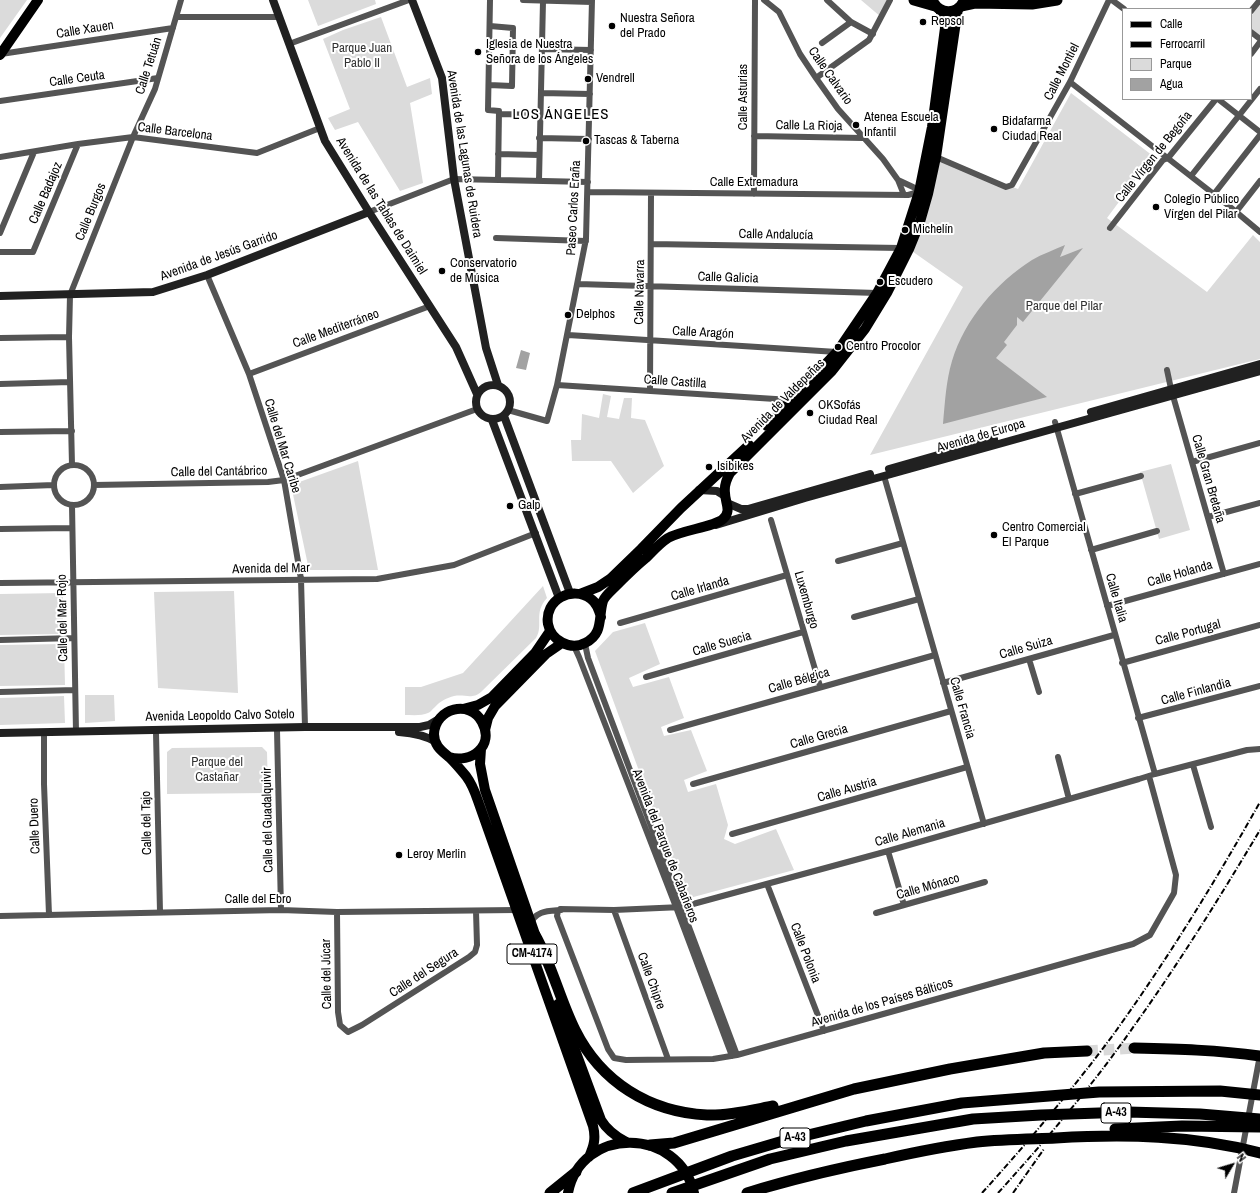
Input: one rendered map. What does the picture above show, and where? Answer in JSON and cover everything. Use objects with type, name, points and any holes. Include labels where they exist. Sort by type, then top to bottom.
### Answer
[{"type":"highway","points":[[914,0],[936,5],[950,12],[961,5],[1032,4],[1058,0]]},
{"type":"highway","points":[[533,930],[547,959],[576,1031],[595,1061],[609,1076],[624,1088],[654,1104],[676,1112],[708,1115],[741,1112],[966,1066],[1044,1053],[1087,1051]]},
{"type":"highway","points":[[1134,1048],[1202,1050],[1260,1055]]},
{"type":"highway","points":[[650,1145],[674,1142],[854,1089]]},
{"type":"highway","name":"A-43","points":[[633,1193],[732,1156],[783,1141],[866,1121],[962,1103],[1099,1092],[1220,1091],[1260,1095]]},
{"type":"highway","name":"A-43","points":[[672,1193],[770,1159],[846,1141],[973,1120],[1041,1115],[1128,1112],[1200,1114],[1260,1119]]},
{"type":"highway","points":[[1238,1118],[1260,1123]]},
{"type":"highway","points":[[747,1193],[778,1183],[853,1165],[935,1148],[1036,1135],[1152,1127],[1260,1127]]},
{"type":"highway","points":[[1005,1139],[1104,1135],[1173,1137],[1231,1146],[1260,1153]]},
{"type":"highway","points":[[550,1193],[576,1172]]},
{"type":"main road","points":[[0,54],[39,0]]},
{"type":"main road","name":"Avenida de las Tablas de Daimiel","points":[[273,0],[325,141],[456,347],[477,394]]},
{"type":"main road","name":"Avenida de las Lagunas de Ruidera","points":[[412,0],[442,78],[454,180],[486,348],[498,386]]},
{"type":"main road","name":"Avenida de Valdepeñas","points":[[601,617],[604,599],[661,543],[676,534],[709,525],[723,519],[728,512],[726,480],[730,473],[832,371],[865,329],[887,293],[909,249],[920,222],[945,28],[944,19],[936,5]]},
{"type":"main road","name":"Avenida de Valdepeñas","points":[[575,593],[598,587],[610,579],[699,490],[751,443],[837,352],[877,293],[901,248],[924,193],[936,157],[961,5]]},
{"type":"main road","name":"Avenida de Jesús Garrido","points":[[0,296],[153,292],[207,275],[369,212]]},
{"type":"main road","name":"Avenida de Europa","points":[[699,490],[717,491],[741,509],[748,509],[1056,425],[1172,392],[1260,364]]},
{"type":"main road","name":"Avenida de Europa","points":[[1172,392],[1260,371]]},
{"type":"main road","points":[[486,386],[498,386],[504,389],[510,398],[510,405],[506,413],[499,418],[492,420],[485,418],[477,409],[477,394],[486,386]]},
{"type":"main road","points":[[506,413],[575,593]]},
{"type":"main road","points":[[492,420],[559,598]]},
{"type":"main road","name":"Avenida de Europa","points":[[709,525],[723,524],[798,500],[1056,425]]},
{"type":"main road","points":[[575,593],[591,599],[598,607],[601,617],[600,628],[594,637],[585,644],[574,646],[562,643],[555,638],[550,631],[548,624],[549,610],[554,602],[559,598],[575,593]]},
{"type":"main road","points":[[550,631],[535,653],[492,697],[478,705],[463,709],[450,710],[439,719],[435,730],[436,742],[443,753],[456,759],[470,758],[476,754],[481,749],[488,718],[495,706],[546,654],[562,643]]},
{"type":"main road","points":[[463,709],[472,711],[478,716],[485,730]]},
{"type":"main road","name":"Avenida Leopoldo Calvo Sotelo","points":[[0,733],[305,727],[420,727],[429,726],[439,719]]},
{"type":"main road","name":"Avenida Leopoldo Calvo Sotelo","points":[[0,737],[277,730],[410,733],[430,738],[436,742]]},
{"type":"main road","name":"CM-4174","points":[[481,749],[480,764],[485,790],[569,1034],[601,1120],[614,1135],[626,1142]]},
{"type":"main road","name":"CM-4174","points":[[449,757],[461,769],[472,786],[593,1126],[595,1135],[594,1144],[589,1157]]},
{"type":"main road","name":"CM-4174","points":[[576,1172],[589,1157],[604,1148],[626,1142],[650,1145],[659,1149],[675,1160],[689,1178],[694,1193]]},
{"type":"main road","points":[[568,1193],[576,1172]]},
{"type":"street","name":"Calle Tetuán","points":[[133,137],[155,89],[181,0]]},
{"type":"street","points":[[289,44],[409,0]]},
{"type":"street","points":[[490,0],[488,110],[499,110],[498,180]]},
{"type":"street","points":[[523,0],[592,1]]},
{"type":"street","name":"Calle Asturias","points":[[754,194],[755,0]]},
{"type":"street","name":"Calle Calvario","points":[[764,0],[779,12],[800,54],[816,78],[838,109],[883,159],[898,180],[904,195]]},
{"type":"street","points":[[827,0],[851,22],[873,34]]},
{"type":"street","points":[[816,78],[869,40],[890,0]]},
{"type":"street","name":"Calle Montiel","points":[[936,157],[1006,187],[1012,185],[1070,82],[1109,0]]},
{"type":"street","points":[[1112,0],[1123,8]]},
{"type":"street","points":[[1252,10],[1260,0]]},
{"type":"street","points":[[539,180],[543,1]]},
{"type":"street","name":"Paseo Carlos Eraña","points":[[506,413],[547,421],[558,385],[586,241],[592,1]]},
{"type":"street","points":[[176,17],[279,17]]},
{"type":"street","points":[[822,43],[851,22]]},
{"type":"street","points":[[489,85],[512,86],[513,28],[490,26]]},
{"type":"street","name":"Calle Xauen","points":[[0,54],[173,28]]},
{"type":"street","points":[[1252,33],[1260,39]]},
{"type":"street","points":[[1252,53],[1260,42]]},
{"type":"street","points":[[542,49],[591,50]]},
{"type":"street","name":"Calle Ceuta","points":[[0,101],[158,78]]},
{"type":"street","points":[[1070,82],[1259,229]]},
{"type":"street","points":[[1252,98],[1260,88]]},
{"type":"street","points":[[540,93],[590,94]]},
{"type":"street","name":"Calle Vírgen de Begoña","points":[[1110,228],[1163,160],[1168,158],[1216,100]]},
{"type":"street","points":[[1214,194],[1260,133],[1218,100]]},
{"type":"street","points":[[1191,176],[1251,100]]},
{"type":"street","points":[[499,114],[540,115]]},
{"type":"street","name":"Calle Barcelona","points":[[0,157],[78,144],[133,137],[257,152],[320,128]]},
{"type":"street","name":"Calle La Rioja","points":[[754,136],[863,138]]},
{"type":"street","name":"Calle Burgos","points":[[70,295],[133,137]]},
{"type":"street","points":[[540,138],[589,139]]},
{"type":"street","name":"Calle Badajoz","points":[[0,252],[33,252],[78,144]]},
{"type":"street","points":[[0,233],[34,152]]},
{"type":"street","points":[[498,154],[539,155]]},
{"type":"street","points":[[369,212],[454,180],[539,180],[588,182]]},
{"type":"street","name":"Calle Calvario","points":[[898,180],[924,193]]},
{"type":"street","points":[[1236,212],[1260,181]]},
{"type":"street","name":"Calle Extremadura","points":[[588,192],[904,195],[924,193]]},
{"type":"street","name":"Calle Navarra","points":[[650,391],[652,193]]},
{"type":"street","points":[[496,238],[586,241]]},
{"type":"street","name":"Calle Andalucía","points":[[651,244],[901,248]]},
{"type":"street","name":"Calle del Mar Caribe","points":[[207,275],[249,374],[284,480],[302,579],[305,727]]},
{"type":"street","name":"Calle Galicia","points":[[578,284],[877,293]]},
{"type":"street","points":[[70,295],[72,465]]},
{"type":"street","name":"Calle Mediterráneo","points":[[249,374],[430,306]]},
{"type":"street","name":"Calle Aragón","points":[[568,335],[837,352]]},
{"type":"street","points":[[0,338],[70,337]]},
{"type":"street","name":"Calle Gran Bretaña","points":[[1167,370],[1224,574]]},
{"type":"street","points":[[0,384],[70,382]]},
{"type":"street","name":"Calle Castilla","points":[[558,385],[792,400]]},
{"type":"street","name":"Calle del Cantábrico","points":[[94,485],[268,482],[284,480],[477,409]]},
{"type":"street","name":"Calle Italia","points":[[1056,425],[1138,718],[1152,775]]},
{"type":"street","points":[[0,432],[72,431]]},
{"type":"street","points":[[1192,462],[1260,443]]},
{"type":"street","points":[[72,465],[85,469],[93,478],[94,485],[91,495],[87,500],[72,505],[59,498],[54,485],[59,472],[65,467],[72,465]]},
{"type":"street","name":"Calle Francia","points":[[884,476],[984,824]]},
{"type":"street","points":[[1075,494],[1141,476]]},
{"type":"street","points":[[0,486],[54,485]]},
{"type":"street","points":[[1208,517],[1260,503]]},
{"type":"street","name":"Calle del Mar Rojo","points":[[72,505],[76,732]]},
{"type":"street","name":"Luxemburgo","points":[[771,520],[820,686]]},
{"type":"street","points":[[0,529],[72,528]]},
{"type":"street","points":[[1091,550],[1157,531]]},
{"type":"street","name":"Avenida del Mar","points":[[0,583],[377,579],[454,564],[536,534]]},
{"type":"street","points":[[838,561],[903,543]]},
{"type":"street","name":"Calle Holanda","points":[[1107,606],[1260,564]]},
{"type":"street","name":"Calle Irlanda","points":[[620,623],[787,576]]},
{"type":"street","points":[[854,617],[919,599]]},
{"type":"street","name":"Calle Portugal","points":[[1122,663],[1260,625]]},
{"type":"street","name":"Calle Suecia","points":[[646,677],[804,632]]},
{"type":"street","name":"Calle Suiza","points":[[943,683],[1114,635]]},
{"type":"street","points":[[0,640],[74,638]]},
{"type":"street","name":"Avenida del Parque de Cabañeros","points":[[585,644],[588,658],[734,1055]]},
{"type":"street","name":"Avenida del Parque de Cabañeros","points":[[574,646],[679,907]]},
{"type":"street","name":"Calle Bélgica","points":[[670,730],[820,686],[935,655]]},
{"type":"street","points":[[1029,659],[1039,692]]},
{"type":"street","name":"Calle Finlandia","points":[[1138,718],[1260,686]]},
{"type":"street","points":[[0,692],[75,690]]},
{"type":"street","name":"Calle Grecia","points":[[693,784],[951,711]]},
{"type":"street","name":"Calle del Guadalquivir","points":[[277,730],[281,910]]},
{"type":"street","name":"Calle del Tajo","points":[[156,733],[160,912]]},
{"type":"street","name":"Calle Duero","points":[[44,736],[44,784],[49,915]]},
{"type":"street","name":"Calle Alemania","points":[[559,910],[614,910],[679,907],[888,851],[1152,775],[1257,749]]},
{"type":"street","points":[[1058,757],[1069,799]]},
{"type":"street","points":[[1193,765],[1211,827]]},
{"type":"street","name":"Calle Austria","points":[[732,834],[968,767]]},
{"type":"street","name":"Avenida de los Países Bálticos","points":[[559,910],[558,916],[608,1049],[614,1058],[626,1060],[713,1059],[734,1055],[1133,944],[1150,936],[1174,893],[1176,875],[1152,775]]},
{"type":"street","points":[[888,851],[904,905]]},
{"type":"street","name":"Calle Mónaco","points":[[876,913],[985,882]]},
{"type":"street","name":"Calle Polonia","points":[[766,884],[824,1031]]},
{"type":"street","name":"Calle del Ebro","points":[[0,916],[281,910],[337,912],[516,910]]},
{"type":"street","name":"Calle del Segura","points":[[348,1032],[375,1017],[475,952],[477,944],[476,910]]},
{"type":"street","points":[[533,930],[533,919],[538,914],[559,910]]},
{"type":"street","name":"Calle Chipre","points":[[614,910],[668,1059]]},
{"type":"street","name":"Calle del Júcar","points":[[337,912],[338,1012],[340,1025],[348,1032]]},
{"type":"street","points":[[1234,1193],[1260,1055]]},
{"type":"green space","points":[[0,0],[27,0],[0,38]]},
{"type":"green space","name":"Parque Juan Pablo II","points":[[308,0],[375,0],[376,4],[318,26]]},
{"type":"green space","points":[[861,0],[890,0],[881,17]]},
{"type":"green space","points":[[1260,5],[1260,36],[1252,30],[1252,15]]},
{"type":"green space","name":"Parque Juan Pablo II","points":[[381,17],[407,87],[430,78],[432,94],[410,103],[423,183],[400,191],[358,122],[335,130],[328,118],[350,109],[323,39],[343,30]]},
{"type":"green space","name":"Parque del Pilar","points":[[1071,93],[1153,156],[1107,218],[1207,292],[1253,235],[1260,242],[1260,359],[870,455],[963,287],[909,249],[936,157],[1018,189]]},
{"type":"green space","points":[[603,394],[611,396],[607,417],[619,419],[624,398],[632,398],[631,418],[645,420],[664,466],[633,493],[611,461],[572,461],[571,440],[581,440],[582,414],[599,418]]},
{"type":"green space","points":[[358,461],[378,570],[309,570],[291,485]]},
{"type":"green space","points":[[1171,464],[1190,530],[1159,539],[1140,472]]},
{"type":"green space","points":[[543,586],[547,598],[540,609],[539,628],[536,638],[481,692],[474,696],[454,696],[441,701],[426,714],[405,715],[405,687],[421,687],[463,673]]},
{"type":"green space","points":[[234,591],[238,693],[158,688],[154,592]]},
{"type":"green space","points":[[63,593],[63,634],[0,635],[0,594]]},
{"type":"green space","points":[[645,623],[660,664],[629,678],[633,687],[669,677],[684,718],[661,727],[664,736],[691,730],[707,771],[684,780],[688,792],[716,784],[728,825],[724,839],[735,844],[776,829],[794,870],[686,899],[595,651],[613,632]]},
{"type":"green space","points":[[64,644],[65,685],[0,686],[0,645]]},
{"type":"green space","points":[[85,695],[114,695],[115,721],[85,723]]},
{"type":"green space","points":[[64,696],[65,723],[0,725],[0,698]]},
{"type":"green space","name":"Parque del Castañar","points":[[262,747],[267,752],[268,793],[167,794],[167,752],[172,748]]},
{"type":"water","points":[[1065,245],[1060,257],[1083,248],[1023,322],[1017,317],[1017,325],[1004,342],[1007,345],[996,358],[1047,397],[943,424],[947,384],[952,361],[965,331],[983,303],[1019,269],[1032,260]]},
{"type":"water","points":[[521,350],[530,353],[526,370],[516,368]]},
{"type":"tunnel","points":[[1087,1051],[1134,1048]]},
{"type":"railway","points":[[982,1193],[1049,1116],[1113,1035],[1190,920],[1226,862],[1260,802]]},
{"type":"railway","points":[[998,1193],[1069,1112],[1118,1048],[1183,954],[1260,830]]},
{"type":"railway","points":[[1013,1193],[1044,1149]]},
{"type":"place","name":"Repsol","points":[[923,22]]},
{"type":"place","name":"Nuestra Señora del Prado","points":[[612,26]]},
{"type":"place","name":"Iglesia de Nuestra Señora de los Ángeles","points":[[478,52]]},
{"type":"place","name":"Vendrell","points":[[588,79]]},
{"type":"place","name":"Atenea Escuela Infantil","points":[[856,125]]},
{"type":"place","name":"Bidafarma Ciudad Real","points":[[994,129]]},
{"type":"place","name":"Tascas & Taberna","points":[[586,141]]},
{"type":"place","name":"Colegio Público Vírgen del Pilar","points":[[1156,207]]},
{"type":"place","name":"Michelín","points":[[905,230]]},
{"type":"place","name":"Conservatorio de Música","points":[[442,271]]},
{"type":"place","name":"Escudero","points":[[880,282]]},
{"type":"place","name":"Delphos","points":[[568,315]]},
{"type":"place","name":"Centro Procolor","points":[[838,347]]},
{"type":"place","name":"OKSofás Ciudad Real","points":[[810,413]]},
{"type":"place","name":"Isibikes","points":[[709,467]]},
{"type":"place","name":"Galp","points":[[510,506]]},
{"type":"place","name":"Centro Comercial El Parque","points":[[994,535]]},
{"type":"place","name":"Leroy Merlin","points":[[399,855]]},
{"type":"district","name":"LOS ÁNGELES","points":[[561,115]]}]
